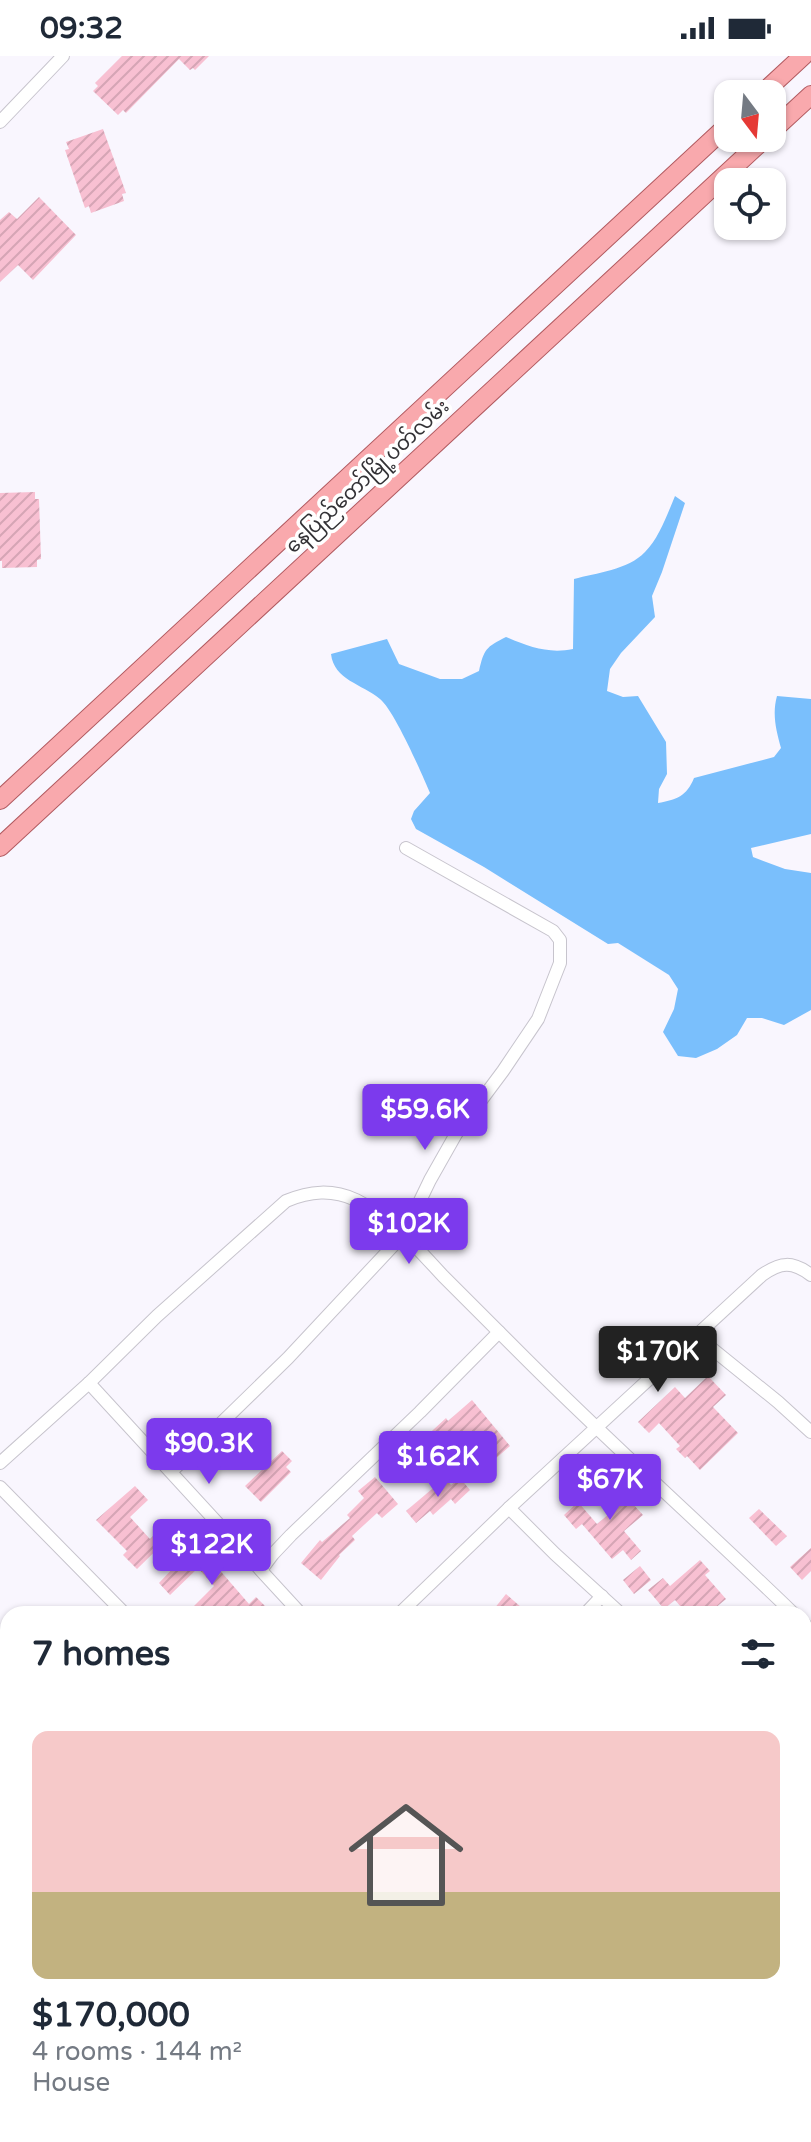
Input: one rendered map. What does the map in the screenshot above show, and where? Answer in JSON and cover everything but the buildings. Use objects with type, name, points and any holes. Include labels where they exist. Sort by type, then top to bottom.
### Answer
[{"type":"main road","points":[[777,80],[803,56]]},
{"type":"main road","points":[[786,118],[811,95]]},
{"type":"main road","points":[[0,800],[714,138]]},
{"type":"main road","name":"နေပြည်တော်မြို့ပတ်လမ်း","points":[[0,847],[750,152]]},
{"type":"street","points":[[0,122],[63,56]]},
{"type":"street","points":[[172,1471],[288,1358],[404,1234],[456,1134],[538,1019],[560,963],[560,940],[553,931],[406,848]]},
{"type":"street","points":[[0,1463],[286,1201],[302,1194],[323,1191],[359,1202],[404,1234],[596,1427],[786,1606]]},
{"type":"street","points":[[407,1606],[695,1335],[775,1266],[796,1266],[811,1275]]},
{"type":"street","points":[[261,1570],[300,1526],[499,1332]]},
{"type":"street","points":[[695,1335],[811,1432]]},
{"type":"street","points":[[89,1383],[294,1606]]},
{"type":"street","points":[[0,1487],[117,1606]]},
{"type":"street","points":[[509,1508],[613,1606]]},
{"type":"street","points":[[593,1606],[602,1596]]},
{"type":"water","points":[[675,496],[685,503],[652,596],[655,617],[610,669],[607,691],[623,697],[638,696],[666,742],[667,774],[659,789],[658,803],[680,796],[694,778],[774,757],[781,748],[775,716],[777,696],[811,699],[811,834],[751,848],[753,857],[785,869],[811,873],[811,1010],[784,1025],[762,1018],[747,1018],[737,1035],[717,1049],[696,1058],[678,1056],[663,1032],[674,1009],[678,989],[669,975],[618,943],[608,944],[416,829],[411,819],[414,811],[430,793],[407,743],[386,705],[343,676],[333,663],[331,654],[387,639],[399,664],[440,679],[462,679],[479,671],[487,650],[506,637],[539,649],[573,649],[574,579],[611,570],[638,558],[654,540]]}]
